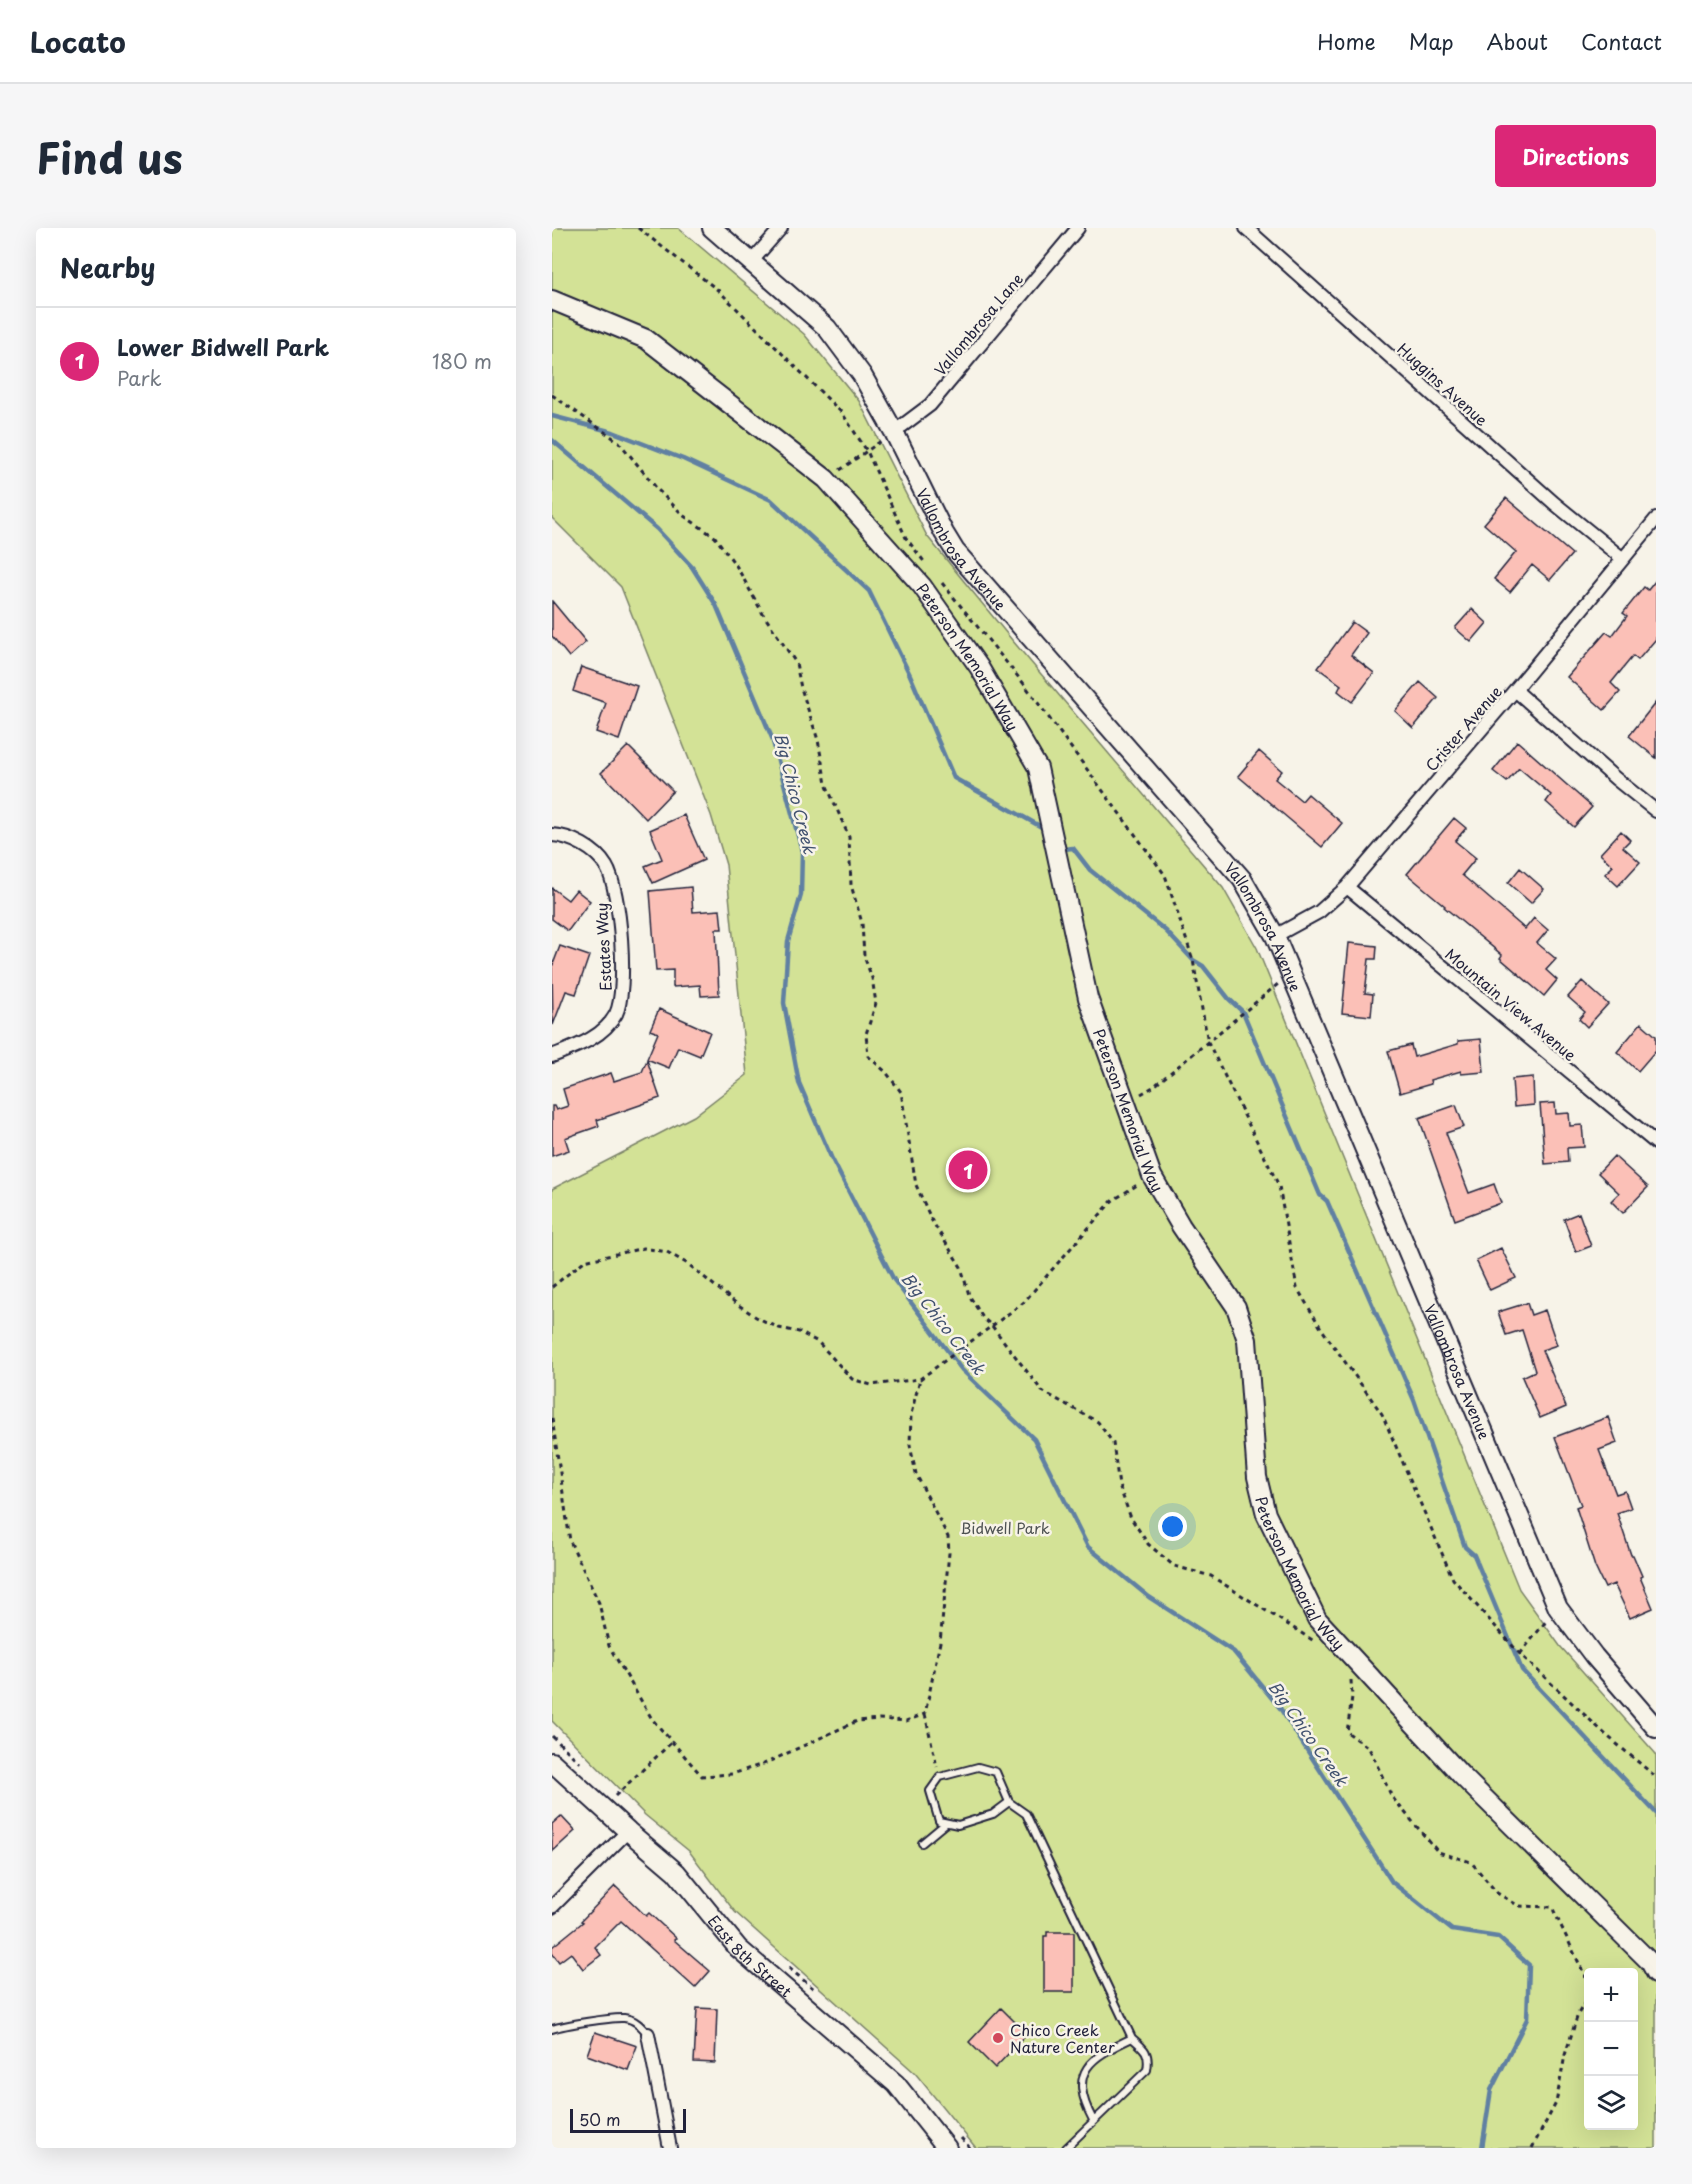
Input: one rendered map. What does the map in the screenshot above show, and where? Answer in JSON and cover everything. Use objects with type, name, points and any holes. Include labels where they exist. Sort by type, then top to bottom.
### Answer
[{"type":"street","name":"Vallombrosa Avenue","points":[[712,228],[826,328],[862,375],[955,551],[1242,879],[1275,936],[1558,1608],[1594,1656],[1656,1728]]},
{"type":"street","points":[[752,261],[781,228]]},
{"type":"street","name":"Vallombrosa Lane","points":[[894,432],[930,405],[1078,228]]},
{"type":"street","name":"Huggins Avenue","points":[[1246,228],[1545,495],[1623,559]]},
{"type":"street","name":"Peterson Memorial Way","points":[[552,300],[646,339],[826,479],[922,586],[979,667],[1038,768],[1088,998],[1152,1176],[1181,1226],[1236,1308],[1247,1340],[1257,1477],[1266,1514],[1317,1619],[1461,1775],[1650,1962],[1656,1972]]},
{"type":"street","name":"Crister Avenue","points":[[1275,936],[1319,912],[1347,887],[1515,690],[1656,519]]},
{"type":"street","points":[[1515,690],[1656,811]]},
{"type":"street","name":"Estates Way","points":[[552,836],[571,839],[592,850],[606,866],[614,886],[618,908],[622,994],[615,1015],[600,1033],[580,1046],[552,1056]]},
{"type":"street","name":"Mountain View Avenue","points":[[1347,887],[1656,1143]]},
{"type":"street","name":"East 8th Street","points":[[552,1762],[676,1872],[738,1948],[896,2084],[954,2143]]},
{"type":"street","points":[[552,1907],[628,1831]]},
{"type":"street","points":[[648,2034],[670,2148]]},
{"type":"lane","points":[[1009,1802],[993,1814],[958,1825],[939,1821],[930,1791],[940,1777],[978,1767],[996,1772],[1009,1802],[1026,1814],[1132,2038],[1149,2058],[1147,2070],[1066,2148]]},
{"type":"lane","points":[[922,1843],[946,1823]]},
{"type":"lane","points":[[552,2029],[562,2025],[624,2018],[638,2023],[648,2034]]},
{"type":"lane","points":[[1093,2120],[1083,2101],[1081,2084],[1085,2068],[1102,2052],[1132,2038]]},
{"type":"path","points":[[638,228],[719,291],[842,413],[867,451],[906,538],[928,566]]},
{"type":"path","points":[[552,395],[619,442],[684,516],[714,537],[737,567],[763,614],[796,663],[801,688],[818,740],[826,784],[849,837],[851,885],[862,923],[864,956],[872,978],[876,1003],[866,1034],[868,1056],[886,1072],[901,1092],[915,1185],[932,1221],[960,1267],[969,1295],[983,1318],[992,1326],[1042,1391],[1098,1422],[1113,1443],[1119,1486],[1131,1518],[1148,1544],[1174,1566],[1211,1576],[1320,1644]]},
{"type":"path","points":[[826,479],[894,432]]},
{"type":"path","points":[[935,575],[1024,684],[1165,875],[1193,960],[1208,1042],[1279,1186],[1297,1288],[1321,1328],[1382,1414],[1454,1579],[1520,1654],[1605,1734],[1656,1777]]},
{"type":"path","points":[[1125,1103],[1153,1088],[1291,973]]},
{"type":"path","points":[[552,1287],[584,1262],[644,1248],[667,1252],[688,1264],[756,1317],[779,1328],[799,1332],[818,1342],[852,1379],[871,1385],[920,1379],[1023,1303],[1112,1201],[1152,1176]]},
{"type":"path","points":[[920,1379],[911,1414],[910,1445],[916,1474],[948,1537],[950,1552],[940,1642],[925,1714],[940,1777]]},
{"type":"path","points":[[552,1418],[570,1540],[599,1603],[609,1646],[652,1719],[702,1776],[732,1774],[766,1763],[857,1721],[879,1719],[906,1721],[925,1714]]},
{"type":"path","points":[[1520,1654],[1558,1608]]},
{"type":"path","points":[[1349,1654],[1352,1697],[1347,1732],[1369,1748],[1392,1797],[1438,1852],[1471,1862],[1497,1893],[1519,1906],[1552,1907],[1584,1974]]},
{"type":"path","points":[[552,1736],[584,1766]]},
{"type":"path","points":[[615,1796],[672,1742]]},
{"type":"path","points":[[607,1789],[620,1801]]},
{"type":"path","points":[[788,1967],[814,1989]]},
{"type":"path","points":[[1532,2148],[1556,2103],[1565,2055],[1578,2014],[1584,2004]]},
{"type":"path","points":[[954,2143],[970,2148]]},
{"type":"green space","name":"Bidwell Park","points":[[552,228],[678,228],[804,334],[859,401],[927,536],[1012,640],[1223,888],[1257,948],[1519,1589],[1560,1646],[1656,1754],[1656,2148],[976,2148],[915,2073],[735,1912],[689,1851],[645,1815],[552,1721],[552,1189],[694,1116],[747,1075],[726,865],[711,815],[621,587],[552,518]]},
{"type":"building","points":[[1506,498],[1572,554],[1550,580],[1532,565],[1510,592],[1494,579],[1516,552],[1484,524]]},
{"type":"building","points":[[1656,580],[1656,639],[1638,660],[1633,656],[1611,683],[1620,692],[1604,710],[1567,677],[1606,632],[1612,636],[1627,616],[1623,613],[1644,587],[1648,590]]},
{"type":"building","points":[[552,601],[586,642],[569,657],[552,636]]},
{"type":"building","points":[[1472,609],[1487,623],[1471,642],[1455,628]]},
{"type":"building","points":[[1352,622],[1367,633],[1351,655],[1374,673],[1352,702],[1338,691],[1341,685],[1318,668]]},
{"type":"building","points":[[581,667],[637,686],[619,740],[596,732],[606,703],[573,691]]},
{"type":"building","points":[[1420,682],[1438,698],[1413,728],[1395,711]]},
{"type":"building","points":[[1656,702],[1656,758],[1629,736]]},
{"type":"building","points":[[1517,741],[1592,807],[1574,827],[1546,802],[1551,795],[1519,768],[1507,782],[1493,771]]},
{"type":"building","points":[[628,746],[673,791],[646,819],[601,773]]},
{"type":"building","points":[[1259,751],[1282,771],[1275,779],[1302,801],[1308,794],[1342,823],[1322,847],[1238,776]]},
{"type":"building","points":[[684,815],[704,860],[653,883],[645,866],[662,859],[650,830]]},
{"type":"building","points":[[1454,818],[1466,828],[1455,841],[1476,858],[1462,875],[1525,929],[1534,918],[1548,930],[1537,943],[1556,959],[1546,970],[1557,980],[1544,996],[1500,958],[1502,955],[1407,874]]},
{"type":"building","points":[[1621,831],[1630,840],[1623,847],[1640,862],[1618,886],[1605,874],[1613,866],[1600,854]]},
{"type":"building","points":[[1520,868],[1544,889],[1531,903],[1508,883]]},
{"type":"building","points":[[691,887],[693,912],[720,910],[722,929],[716,929],[719,995],[701,996],[700,985],[673,987],[673,970],[656,971],[650,891]]},
{"type":"building","points":[[552,888],[568,900],[576,890],[590,901],[568,931],[552,919]]},
{"type":"building","points":[[1349,943],[1377,946],[1376,959],[1369,959],[1365,993],[1373,994],[1371,1016],[1342,1013]]},
{"type":"building","points":[[560,946],[589,956],[576,994],[566,991],[553,1025],[552,967]]},
{"type":"building","points":[[1582,981],[1608,1004],[1587,1027],[1579,1019],[1585,1012],[1568,997]]},
{"type":"building","points":[[659,1009],[710,1032],[700,1056],[678,1047],[669,1068],[647,1059],[658,1033],[650,1030]]},
{"type":"building","points":[[1641,1023],[1656,1036],[1656,1050],[1638,1071],[1617,1052]]},
{"type":"building","points":[[1481,1039],[1484,1072],[1461,1074],[1461,1071],[1430,1080],[1431,1084],[1400,1093],[1388,1051],[1411,1045],[1414,1057],[1458,1044],[1458,1041]]},
{"type":"building","points":[[647,1060],[660,1098],[597,1120],[599,1126],[565,1138],[569,1150],[552,1156],[552,1106],[556,1110],[568,1106],[563,1089],[611,1073],[614,1081],[642,1072]]},
{"type":"building","points":[[1533,1077],[1534,1105],[1514,1107],[1512,1079]]},
{"type":"building","points":[[1555,1103],[1556,1114],[1569,1113],[1570,1126],[1582,1125],[1584,1147],[1567,1148],[1568,1162],[1545,1164],[1540,1104]]},
{"type":"building","points":[[1456,1105],[1464,1127],[1446,1133],[1469,1193],[1494,1184],[1501,1203],[1455,1220],[1419,1118]]},
{"type":"building","points":[[1614,1156],[1648,1187],[1623,1213],[1611,1201],[1619,1193],[1598,1173]]},
{"type":"building","points":[[1579,1213],[1591,1246],[1576,1252],[1564,1219]]},
{"type":"building","points":[[1501,1248],[1516,1278],[1490,1290],[1476,1260]]},
{"type":"building","points":[[1527,1303],[1531,1315],[1545,1310],[1557,1345],[1542,1350],[1566,1407],[1540,1418],[1522,1377],[1535,1371],[1522,1330],[1506,1335],[1498,1312]]},
{"type":"building","points":[[1608,1417],[1617,1443],[1599,1450],[1616,1494],[1625,1491],[1631,1508],[1617,1513],[1653,1608],[1630,1618],[1614,1584],[1605,1588],[1595,1567],[1576,1507],[1581,1505],[1555,1437]]},
{"type":"building","points":[[561,1816],[575,1831],[552,1852],[552,1824]]},
{"type":"building","points":[[615,1886],[646,1916],[649,1913],[676,1938],[674,1940],[710,1971],[695,1988],[621,1921],[595,1947],[601,1955],[583,1969],[571,1953],[559,1962],[552,1953],[552,1947],[583,1922],[581,1921]]},
{"type":"building","points":[[1047,1932],[1074,1932],[1074,1992],[1044,1992],[1044,1936],[1047,1936]]},
{"type":"building","points":[[697,2008],[717,2009],[715,2063],[694,2062]]},
{"type":"building","name":"Chico Creek Nature Center","points":[[1001,2008],[1027,2034],[995,2068],[969,2042]]},
{"type":"building","points":[[595,2032],[637,2046],[628,2070],[587,2055]]},
{"type":"waterway","points":[[552,416],[613,432],[683,459],[771,500],[869,591],[910,675],[954,778],[1045,829]]},
{"type":"waterway","name":"Big Chico Creek","points":[[552,440],[657,529],[692,567],[716,605],[772,738],[802,851],[801,895],[788,941],[784,1003],[799,1083],[831,1157],[894,1280],[962,1370],[1034,1439],[1088,1547],[1149,1597],[1234,1652],[1280,1708],[1392,1882],[1452,1930],[1498,1937],[1529,1965],[1527,2019],[1491,2090],[1482,2148]]},
{"type":"waterway","points":[[1061,845],[1064,849],[1073,848],[1090,870],[1166,931],[1193,960],[1203,966],[1229,999],[1243,1012],[1320,1195],[1327,1201],[1414,1400],[1465,1547],[1474,1555],[1522,1670],[1656,1813]]},
{"type":"place","name":"Lower Bidwell Park","points":[[968,1170]]},
{"type":"place","name":"Chico Creek Nature Center","points":[[998,2038]]}]
